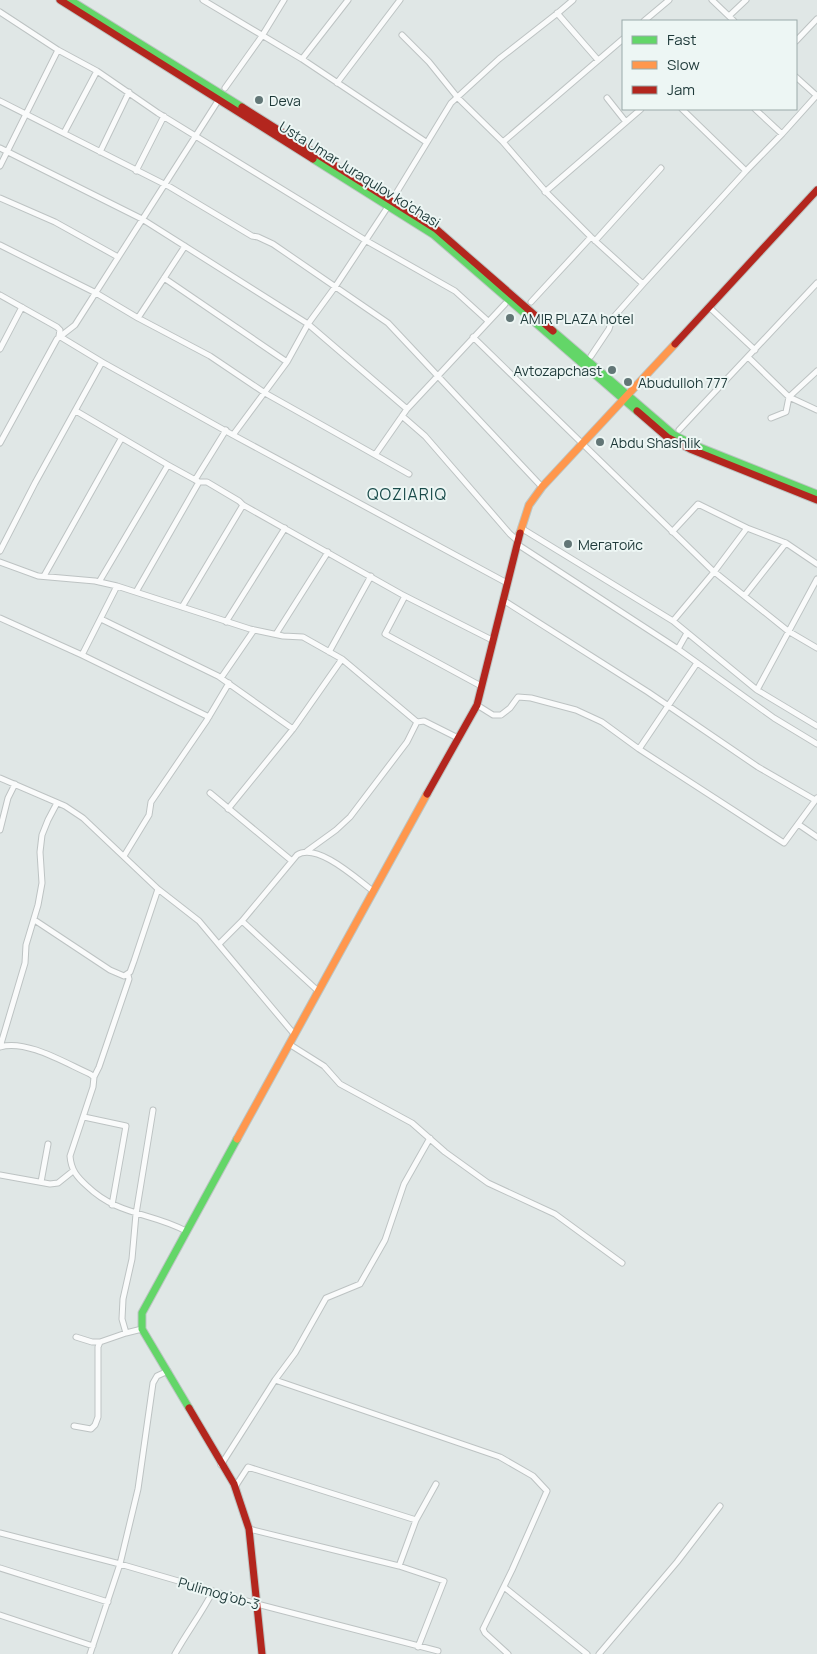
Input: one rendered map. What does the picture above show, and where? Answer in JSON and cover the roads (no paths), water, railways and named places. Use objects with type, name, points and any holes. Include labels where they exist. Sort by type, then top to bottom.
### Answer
[{"type":"main road","name":"Usta Umar Juraqulov ko'chasi","points":[[60,0],[390,203]]},
{"type":"main road","name":"Usta Umar Juraqulov ko'chasi","points":[[70,0],[349,173],[434,235],[625,397]]},
{"type":"main road","points":[[262,1654],[249,1529],[235,1487],[142,1329],[142,1313],[294,1034],[477,705],[517,542],[529,505],[542,487],[817,190]]},
{"type":"main road","points":[[625,397],[674,434],[694,445],[817,494]]},
{"type":"main road","points":[[625,397],[667,437],[690,449],[817,500]]},
{"type":"street","points":[[203,0],[302,59],[426,142]]},
{"type":"street","points":[[225,88],[262,36],[284,0]]},
{"type":"street","points":[[302,59],[348,0]]},
{"type":"street","points":[[337,83],[400,0]]},
{"type":"street","points":[[233,435],[287,362],[308,324],[335,287],[390,203],[451,103],[499,59],[572,0]]},
{"type":"street","points":[[645,20],[669,0]]},
{"type":"street","points":[[712,0],[733,20]]},
{"type":"street","points":[[729,16],[746,0]]},
{"type":"street","points":[[0,12],[58,50],[97,71],[164,116],[365,240],[455,291],[488,322]]},
{"type":"street","points":[[557,13],[598,60]]},
{"type":"street","points":[[797,40],[817,19]]},
{"type":"street","points":[[402,35],[429,62],[458,98],[503,142],[546,192],[593,239],[643,284]]},
{"type":"street","points":[[503,142],[622,39]]},
{"type":"street","points":[[0,166],[58,50]]},
{"type":"street","points":[[64,133],[97,71]]},
{"type":"street","points":[[590,356],[609,329],[612,320],[643,284],[817,96],[797,78]]},
{"type":"street","points":[[100,152],[130,92]]},
{"type":"street","points":[[607,98],[626,122]]},
{"type":"street","points":[[0,102],[165,185],[252,236],[273,244],[388,323],[438,374],[542,487]]},
{"type":"street","points":[[59,336],[75,325],[216,104]]},
{"type":"street","points":[[546,192],[640,110]]},
{"type":"street","points":[[683,110],[746,171]]},
{"type":"street","points":[[756,110],[782,134]]},
{"type":"street","points":[[136,171],[164,116]]},
{"type":"street","points":[[0,148],[142,219],[308,324],[407,409]]},
{"type":"street","points":[[531,302],[661,168]]},
{"type":"street","points":[[0,198],[54,222],[118,257]]},
{"type":"street","points":[[0,245],[96,293],[138,318],[210,356],[265,393],[409,474]]},
{"type":"street","points":[[138,318],[185,246]]},
{"type":"street","points":[[164,278],[287,362]]},
{"type":"street","points":[[679,430],[817,283]]},
{"type":"street","points":[[0,296],[60,330],[59,336],[0,443]]},
{"type":"street","points":[[375,455],[407,409],[505,304]]},
{"type":"street","points":[[0,349],[22,307]]},
{"type":"street","points":[[709,307],[754,350]]},
{"type":"street","points":[[59,336],[233,435],[507,583]]},
{"type":"street","points":[[473,337],[714,572],[788,631],[817,648]]},
{"type":"street","points":[[748,357],[789,397],[817,410]]},
{"type":"street","points":[[0,551],[102,362]]},
{"type":"street","points":[[771,418],[786,412],[789,397],[817,371]]},
{"type":"street","points":[[76,410],[121,439],[168,465],[197,481],[207,482],[239,500],[243,505],[405,596],[492,640]]},
{"type":"street","points":[[402,416],[425,436],[517,542],[678,649],[774,718],[817,744]]},
{"type":"street","points":[[136,592],[226,430]]},
{"type":"street","points":[[44,576],[121,439]]},
{"type":"street","points":[[99,582],[168,465]]},
{"type":"street","points":[[672,532],[698,504],[747,528],[786,543],[817,564]]},
{"type":"street","points":[[182,607],[243,505]]},
{"type":"street","points":[[226,622],[285,528]]},
{"type":"street","points":[[521,528],[673,621],[757,690],[816,724]]},
{"type":"street","points":[[673,621],[714,572],[747,528]]},
{"type":"street","points":[[745,595],[786,543]]},
{"type":"street","points":[[276,634],[328,552]]},
{"type":"street","points":[[0,562],[44,576],[99,582],[117,586],[254,630],[303,637],[342,659],[417,722],[424,721],[458,738]]},
{"type":"street","points":[[329,652],[371,576]]},
{"type":"street","points":[[757,690],[817,579]]},
{"type":"street","points":[[82,655],[117,586]]},
{"type":"street","points":[[405,596],[384,634],[481,686]]},
{"type":"street","points":[[477,705],[492,715],[501,715],[518,698],[531,698],[576,710],[602,722],[639,749],[784,843],[816,799],[758,767],[570,641],[503,600]]},
{"type":"street","points":[[0,618],[82,655],[209,717]]},
{"type":"street","points":[[101,619],[221,678],[293,729]]},
{"type":"street","points":[[221,678],[254,630]]},
{"type":"street","points":[[678,649],[687,633]]},
{"type":"street","points":[[228,809],[293,729],[342,659]]},
{"type":"street","points":[[639,749],[697,663]]},
{"type":"street","points":[[124,856],[148,815],[151,802],[209,717],[229,683]]},
{"type":"street","points":[[219,944],[242,922],[297,855],[307,851],[336,830],[350,817],[407,742],[417,722]]},
{"type":"street","points":[[0,778],[65,806],[83,818],[158,889],[199,921],[294,1034]]},
{"type":"street","points":[[0,830],[8,798],[15,784]]},
{"type":"street","points":[[210,793],[292,861]]},
{"type":"street","points":[[0,1048],[25,963],[26,945],[38,906],[42,883],[40,852],[42,835],[57,803]]},
{"type":"street","points":[[798,824],[817,837]]},
{"type":"street","points":[[307,851],[332,860],[373,891]]},
{"type":"street","points":[[158,889],[128,975],[129,979],[100,1067],[94,1078],[84,1117],[70,1156],[73,1171],[91,1190],[112,1205],[186,1231]]},
{"type":"street","points":[[36,921],[118,975],[128,975]]},
{"type":"street","points":[[242,922],[318,991]]},
{"type":"street","points":[[289,1044],[324,1066],[340,1084],[412,1123],[444,1152],[488,1183],[555,1214],[622,1263]]},
{"type":"street","points":[[0,1048],[9,1045],[33,1049],[90,1074],[94,1078]]},
{"type":"street","points":[[126,1333],[122,1319],[123,1298],[132,1259],[136,1214],[153,1110]]},
{"type":"street","points":[[84,1117],[126,1126],[112,1205]]},
{"type":"street","points":[[221,1465],[307,1333],[326,1298],[360,1284],[385,1240],[404,1184],[430,1138]]},
{"type":"street","points":[[41,1182],[48,1144]]},
{"type":"street","points":[[0,1175],[50,1184],[58,1183],[73,1171]]},
{"type":"street","points":[[76,1337],[92,1342],[100,1342],[142,1329]]},
{"type":"street","points":[[74,1426],[91,1429],[98,1418],[98,1356],[100,1342]]},
{"type":"street","points":[[90,1654],[120,1564],[138,1489],[153,1383],[157,1376],[168,1371]]},
{"type":"street","points":[[275,1380],[500,1457],[533,1476],[547,1491],[483,1629],[485,1634],[508,1654]]},
{"type":"street","points":[[235,1487],[248,1467],[416,1520]]},
{"type":"street","points":[[399,1566],[416,1520],[436,1484]]},
{"type":"street","points":[[599,1654],[720,1506]]},
{"type":"street","points":[[249,1529],[399,1566],[444,1581],[418,1647]]},
{"type":"street","name":"Pulimog’ob-3","points":[[0,1533],[120,1564],[257,1604],[438,1651]]},
{"type":"street","points":[[0,1568],[108,1602]]},
{"type":"street","points":[[504,1587],[587,1654]]},
{"type":"street","points":[[176,1654],[190,1627],[203,1611],[213,1591]]},
{"type":"street","points":[[0,1615],[93,1646]]},
{"type":"place","name":"Deva","points":[[259,100]]},
{"type":"place","name":"AMIR PLAZA hotel","points":[[510,318]]},
{"type":"place","name":"Avtozapchast","points":[[612,370]]},
{"type":"place","name":"Abudulloh 777","points":[[628,382]]},
{"type":"place","name":"Abdu Shashlik","points":[[600,442]]},
{"type":"place","name":"Мегатойс","points":[[568,544]]},
{"type":"district","name":"QOZIARIQ","points":[[407,494]]}]
